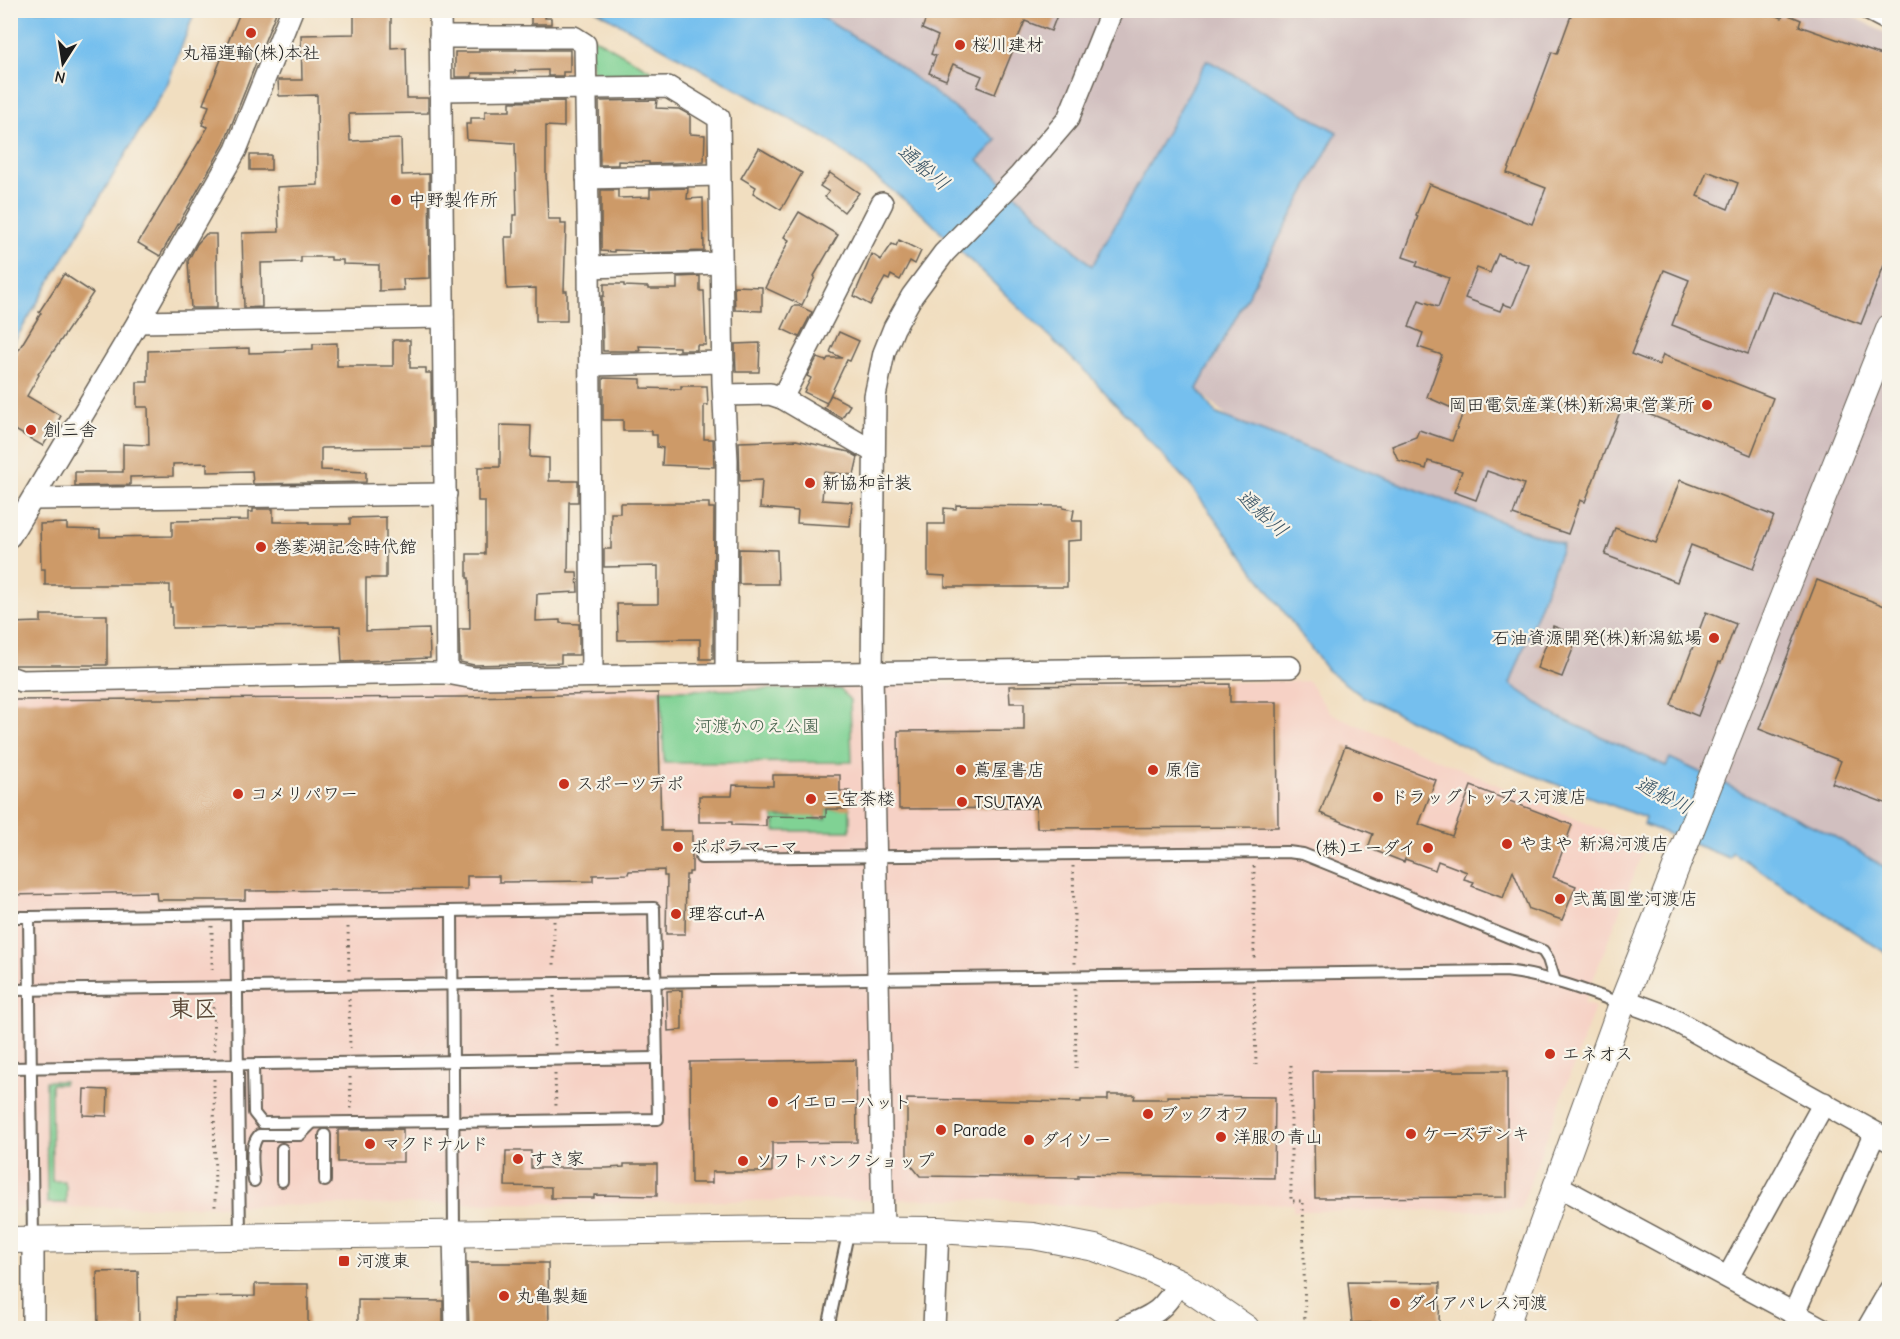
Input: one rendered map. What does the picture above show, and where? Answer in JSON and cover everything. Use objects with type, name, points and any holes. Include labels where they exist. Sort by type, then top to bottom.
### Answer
[{"type":"street","points":[[10,536],[138,322],[236,150],[292,10]]},
{"type":"street","points":[[440,10],[447,674]]},
{"type":"street","points":[[883,1230],[872,674],[875,396],[884,353],[894,328],[912,296],[944,253],[1020,176],[1068,119],[1112,10]]},
{"type":"street","points":[[1869,10],[1890,21]]},
{"type":"street","points":[[440,37],[574,37],[585,44],[592,676]]},
{"type":"street","points":[[441,90],[668,87],[719,118],[725,395],[726,674]]},
{"type":"street","points":[[587,178],[719,175]]},
{"type":"street","points":[[782,398],[882,203]]},
{"type":"street","points":[[589,267],[721,263]]},
{"type":"street","points":[[138,322],[443,318]]},
{"type":"street","points":[[1505,1329],[1623,1002],[1890,327]]},
{"type":"street","points":[[590,365],[723,362]]},
{"type":"street","points":[[725,395],[770,394],[782,398],[874,452]]},
{"type":"street","points":[[33,499],[446,494]]},
{"type":"street","points":[[10,677],[21,681],[447,674],[474,678],[1290,667]]},
{"type":"street","points":[[1623,1002],[1667,1016],[1882,1137],[1794,1313]]},
{"type":"street","points":[[1728,1277],[1824,1103]]},
{"type":"street","points":[[1558,1186],[1821,1329]]},
{"type":"street","points":[[33,1329],[22,1240],[849,1229],[938,1230],[1033,1236],[1095,1248],[1179,1282],[1246,1329]]},
{"type":"street","points":[[934,1329],[938,1230]]},
{"type":"street","points":[[454,1233],[456,1329]]},
{"type":"street","points":[[1123,1329],[1153,1323],[1168,1303],[1179,1282]]},
{"type":"street","points":[[1868,1329],[1890,1290]]},
{"type":"lane","points":[[701,858],[1288,852],[1303,854],[1542,951],[1548,959],[1555,981]]},
{"type":"lane","points":[[10,917],[654,908],[658,1119],[266,1124],[260,1122],[254,1113],[253,1065]]},
{"type":"lane","points":[[452,911],[454,1233]]},
{"type":"lane","points":[[236,914],[240,1237]]},
{"type":"lane","points":[[22,1240],[32,1068],[29,916]]},
{"type":"lane","points":[[10,990],[1506,971],[1529,974],[1623,1002]]},
{"type":"lane","points":[[10,1068],[657,1058]]},
{"type":"lane","points":[[254,1181],[253,1146],[256,1137],[259,1135],[300,1135],[312,1123]]},
{"type":"lane","points":[[325,1135],[325,1181]]},
{"type":"lane","points":[[282,1149],[282,1181]]},
{"type":"lane","points":[[828,1329],[849,1229]]},
{"type":"path","points":[[554,910],[556,1120]]},
{"type":"path","points":[[347,912],[351,1117]]},
{"type":"path","points":[[1291,1065],[1291,1201],[1303,1201],[1305,1329]]},
{"type":"shaded area","points":[[1839,10],[1889,35],[1889,870],[1832,835],[1671,758],[1666,766],[1556,716],[1509,684],[1562,545],[1229,419],[1197,389],[1336,132],[1207,60],[1093,266],[978,159],[996,139],[811,11]]},
{"type":"shaded area","points":[[1308,681],[1330,713],[1644,848],[1584,1003],[1595,1007],[1520,1210],[1293,1211],[1293,1204],[1054,1205],[1007,1200],[945,1199],[17,1208],[16,1211],[11,1211],[10,687],[18,690]]},
{"type":"green space","points":[[587,34],[666,79],[594,80]]},
{"type":"green space","name":"河渡かのえ公園","points":[[840,689],[850,700],[852,762],[664,763],[661,690]]},
{"type":"green space","points":[[773,808],[778,808],[778,817],[792,817],[792,809],[815,809],[815,819],[826,819],[826,809],[850,808],[850,831],[775,831]]},
{"type":"green space","points":[[46,1081],[64,1081],[63,1084],[51,1084],[52,1181],[64,1181],[66,1203],[47,1203]]},
{"type":"water","points":[[11,10],[195,11],[167,85],[11,347]]},
{"type":"water","name":"通船川","points":[[597,11],[812,11],[891,60],[997,140],[978,160],[1092,266],[1207,60],[1337,132],[1197,389],[1217,414],[1563,545],[1510,684],[1556,716],[1666,766],[1670,758],[1832,835],[1889,870],[1889,955],[1732,852],[1729,858],[1643,824],[1645,818],[1490,759],[1362,696],[1327,670],[1190,485],[1090,376],[921,213],[829,141]]},
{"type":"building","points":[[241,10],[277,10],[224,144],[160,256],[138,243],[208,127],[202,125],[209,106],[203,104]]},
{"type":"building","points":[[531,10],[546,10],[545,18],[551,18],[551,24],[531,24]]},
{"type":"building","points":[[929,10],[1059,10],[1051,31],[1025,21],[995,94],[977,87],[982,76],[953,64],[946,80],[929,73],[936,56],[931,54],[938,36],[922,29]]},
{"type":"building","points":[[1573,10],[1763,10],[1782,18],[1784,13],[1801,20],[1799,26],[1890,58],[1890,250],[1861,324],[1772,291],[1748,354],[1672,325],[1689,280],[1664,270],[1631,354],[1659,365],[1663,355],[1773,398],[1751,455],[1623,404],[1585,502],[1580,500],[1568,534],[1513,515],[1524,484],[1487,471],[1476,500],[1454,492],[1462,471],[1428,461],[1426,469],[1398,460],[1392,446],[1416,437],[1419,430],[1452,441],[1463,413],[1427,397],[1442,355],[1418,347],[1423,333],[1409,327],[1419,300],[1438,307],[1449,278],[1416,266],[1418,262],[1403,257],[1418,216],[1416,215],[1429,184],[1532,224],[1546,188],[1507,173],[1552,52],[1557,54]],"holes":[[[1707,171],[1738,183],[1728,209],[1697,196]],[[1498,254],[1529,265],[1512,307],[1503,304],[1500,311],[1465,298],[1477,268],[1490,273]]]},
{"type":"building","points":[[354,12],[391,12],[391,48],[406,47],[407,98],[428,98],[428,113],[349,114],[350,141],[401,139],[402,175],[429,174],[430,278],[403,279],[404,290],[379,291],[379,265],[343,264],[343,260],[331,260],[331,257],[301,257],[301,262],[261,263],[262,307],[244,308],[242,233],[279,232],[277,187],[318,185],[317,95],[279,96],[278,80],[302,80],[301,35],[354,34]]},
{"type":"building","points":[[479,50],[570,50],[570,72],[563,72],[563,76],[548,76],[548,70],[472,73],[472,77],[455,77],[455,52],[479,52]]},
{"type":"building","points":[[657,100],[656,108],[679,109],[690,115],[690,134],[705,135],[704,162],[649,164],[649,162],[618,161],[618,165],[600,165],[599,101]]},
{"type":"building","points":[[564,101],[564,127],[546,126],[546,175],[548,219],[561,219],[561,224],[566,224],[564,291],[567,291],[567,321],[536,321],[536,288],[507,289],[505,237],[513,237],[513,215],[517,215],[515,143],[467,140],[466,124],[471,124],[471,118],[485,118],[485,111],[510,111],[510,102]]},
{"type":"building","points":[[759,148],[802,173],[781,210],[753,193],[756,187],[741,178]]},
{"type":"building","points":[[250,155],[271,155],[271,170],[250,170]]},
{"type":"building","points":[[830,173],[859,193],[844,212],[825,197],[829,192],[820,186]]},
{"type":"building","points":[[688,188],[687,199],[703,198],[704,251],[642,253],[642,251],[601,251],[601,190],[618,190],[618,198],[650,197],[650,189]]},
{"type":"building","points":[[799,212],[838,235],[814,276],[802,305],[765,288],[789,240],[784,237]]},
{"type":"building","points":[[206,234],[216,234],[217,308],[191,308],[188,261],[197,244]]},
{"type":"building","points":[[899,240],[921,251],[915,264],[910,261],[900,280],[891,275],[889,280],[885,278],[870,305],[854,296],[872,254],[881,260],[892,244],[896,246]]},
{"type":"building","points":[[64,274],[93,293],[38,374],[27,396],[61,416],[43,446],[10,427],[10,364],[41,313],[39,312]]},
{"type":"building","points":[[700,276],[700,291],[704,291],[706,345],[697,345],[697,350],[639,346],[640,351],[603,351],[602,296],[604,296],[604,284],[624,284],[624,286],[648,287],[648,289],[677,289],[677,277]]},
{"type":"building","points":[[734,286],[762,287],[762,311],[735,310]]},
{"type":"building","points":[[793,306],[799,306],[812,312],[799,337],[782,329]]},
{"type":"building","points":[[839,332],[859,341],[850,361],[847,360],[827,402],[831,395],[850,405],[842,418],[824,408],[827,403],[804,392],[811,378],[807,376],[817,358],[826,361],[828,358],[842,358],[830,352]]},
{"type":"building","points":[[393,340],[410,340],[410,368],[426,368],[426,373],[431,373],[432,447],[321,448],[321,470],[366,472],[366,482],[253,484],[252,471],[207,472],[207,463],[173,464],[173,476],[130,477],[130,485],[75,486],[75,472],[123,472],[123,444],[149,445],[148,407],[137,407],[137,382],[148,382],[148,351],[249,348],[249,353],[285,352],[285,350],[313,349],[313,344],[337,343],[337,366],[393,366]]},
{"type":"building","points":[[760,343],[759,372],[736,372],[735,344]]},
{"type":"building","points":[[603,378],[641,379],[641,388],[681,389],[681,386],[707,386],[708,405],[704,405],[704,439],[713,439],[714,467],[662,465],[663,448],[657,447],[657,435],[652,435],[652,431],[623,431],[623,420],[603,420]]},
{"type":"building","points":[[500,425],[531,426],[530,457],[549,458],[549,481],[578,481],[578,502],[569,502],[568,572],[577,572],[578,592],[537,594],[536,621],[560,620],[560,623],[579,624],[579,655],[561,655],[561,663],[474,665],[460,662],[459,629],[470,629],[467,554],[485,554],[485,501],[478,501],[478,467],[500,467]]},
{"type":"building","name":"新協和計装","points":[[796,440],[849,452],[858,457],[854,475],[824,472],[822,500],[852,502],[850,526],[797,523],[798,511],[760,508],[762,480],[740,481],[739,442]]},
{"type":"building","points":[[1680,480],[1774,516],[1753,569],[1691,545],[1677,582],[1605,555],[1615,528],[1656,543]]},
{"type":"building","points":[[620,503],[709,503],[709,508],[714,508],[713,659],[700,659],[700,639],[618,640],[617,604],[658,604],[658,566],[604,567],[604,549],[611,549],[611,513],[620,513]]},
{"type":"building","points":[[956,505],[1063,506],[1063,508],[1074,510],[1072,521],[1082,521],[1082,540],[1067,541],[1067,587],[945,587],[945,576],[928,575],[928,524],[944,524],[944,508],[956,509]]},
{"type":"building","points":[[253,509],[273,509],[273,522],[350,524],[350,518],[386,517],[386,578],[366,578],[366,631],[429,629],[430,658],[342,662],[340,626],[172,628],[170,585],[45,585],[45,569],[41,569],[40,524],[67,523],[67,529],[100,530],[100,537],[172,536],[172,521],[248,520],[248,512],[253,512]]},
{"type":"building","points":[[739,549],[777,550],[778,584],[739,584]]},
{"type":"building","points":[[1817,580],[1890,608],[1890,805],[1832,783],[1841,761],[1759,729]]},
{"type":"building","points":[[1706,612],[1736,624],[1698,716],[1671,705]]},
{"type":"building","points":[[41,615],[107,615],[107,665],[10,665],[10,623],[41,622]]},
{"type":"building","points":[[1553,626],[1578,636],[1562,677],[1537,668]]},
{"type":"building","name":"原信","points":[[1230,684],[1230,702],[1277,702],[1278,827],[1037,828],[1036,808],[899,809],[898,731],[1024,730],[1024,703],[1010,703],[1009,686]]},
{"type":"building","name":"コメリパワー","points":[[658,693],[661,831],[692,831],[692,872],[686,875],[685,934],[666,934],[667,876],[664,876],[664,870],[593,875],[593,881],[499,882],[499,876],[467,876],[467,889],[245,891],[245,900],[157,900],[156,892],[10,895],[10,700],[462,697]]},
{"type":"building","points":[[1345,746],[1436,780],[1419,824],[1452,836],[1471,786],[1572,825],[1553,877],[1576,886],[1562,920],[1529,909],[1513,871],[1503,898],[1472,886],[1474,882],[1464,879],[1467,872],[1438,861],[1435,870],[1405,859],[1404,862],[1368,848],[1373,834],[1320,813]]},
{"type":"building","points":[[773,775],[840,775],[840,791],[850,791],[850,809],[826,809],[826,817],[766,816],[766,826],[732,825],[732,822],[699,822],[699,796],[732,796],[733,785],[773,786]]},
{"type":"building","points":[[682,990],[682,1030],[668,1031],[667,991]]},
{"type":"building","name":"イエローハット","points":[[856,1060],[857,1142],[772,1143],[772,1172],[712,1172],[712,1183],[691,1183],[690,1062]]},
{"type":"building","name":"ケーズデンキ","points":[[1313,1071],[1507,1071],[1507,1197],[1315,1198]]},
{"type":"building","points":[[84,1089],[108,1090],[107,1116],[83,1115]]},
{"type":"building","points":[[1108,1095],[1135,1095],[1134,1099],[1167,1099],[1167,1096],[1275,1097],[1274,1178],[1078,1175],[1078,1178],[920,1176],[907,1160],[907,1099],[1081,1102],[1081,1100],[1108,1100]]},
{"type":"building","name":"マクドナルド","points":[[403,1129],[403,1162],[338,1162],[338,1130]]},
{"type":"building","points":[[506,1151],[531,1151],[531,1168],[607,1168],[624,1167],[624,1164],[657,1164],[657,1196],[594,1195],[594,1198],[551,1198],[551,1187],[505,1186]]},
{"type":"building","name":"丸亀製麺","points":[[467,1263],[548,1263],[549,1329],[469,1329]]},
{"type":"building","points":[[138,1271],[139,1329],[98,1329],[97,1272]]},
{"type":"building","name":"ダイアパレス河渡","points":[[1348,1282],[1440,1283],[1439,1326],[1399,1322],[1352,1323]]},
{"type":"building","points":[[255,1284],[308,1284],[308,1329],[176,1329],[176,1297],[255,1296]]},
{"type":"building","points":[[358,1300],[443,1301],[443,1329],[358,1329]]},
{"type":"place","name":"丸福運輸(株)本社","points":[[251,33]]},
{"type":"place","name":"桜川建材","points":[[960,45]]},
{"type":"place","name":"中野製作所","points":[[396,200]]},
{"type":"place","name":"岡田電気産業(株)新潟東営業所","points":[[1707,405]]},
{"type":"place","name":"創三舎","points":[[31,430]]},
{"type":"place","name":"新協和計装","points":[[810,483]]},
{"type":"place","name":"巻菱湖記念時代館","points":[[261,547]]},
{"type":"place","name":"石油資源開発(株)新潟鉱場","points":[[1714,638]]},
{"type":"place","name":"蔦屋書店","points":[[961,770]]},
{"type":"place","name":"原信","points":[[1153,770]]},
{"type":"place","name":"スポーツデポ","points":[[564,784]]},
{"type":"place","name":"コメリパワー","points":[[238,794]]},
{"type":"place","name":"ドラッグトップス河渡店","points":[[1378,797]]},
{"type":"place","name":"三宝茶楼","points":[[811,799]]},
{"type":"place","name":"TSUTAYA","points":[[962,802]]},
{"type":"place","name":"やまや 新潟河渡店","points":[[1507,844]]},
{"type":"place","name":"ポポラマーマ","points":[[678,847]]},
{"type":"place","name":"(株)エーダイ","points":[[1428,848]]},
{"type":"place","name":"弐萬圓堂河渡店","points":[[1560,899]]},
{"type":"place","name":"理容cut-A","points":[[676,914]]},
{"type":"place","name":"エネオス","points":[[1550,1054]]},
{"type":"place","name":"イエローハット","points":[[773,1102]]},
{"type":"place","name":"ブックオフ","points":[[1148,1114]]},
{"type":"place","name":"Parade","points":[[941,1130]]},
{"type":"place","name":"ケーズデンキ","points":[[1411,1134]]},
{"type":"place","name":"洋服の青山","points":[[1221,1137]]},
{"type":"place","name":"ダイソー","points":[[1029,1140]]},
{"type":"place","name":"マクドナルド","points":[[370,1144]]},
{"type":"place","name":"すき家","points":[[518,1159]]},
{"type":"place","name":"ソフトバンクショップ","points":[[743,1161]]},
{"type":"place","name":"河渡東","points":[[344,1261]]},
{"type":"place","name":"丸亀製麺","points":[[504,1296]]},
{"type":"place","name":"ダイアパレス河渡","points":[[1395,1303]]},
{"type":"district","name":"東区","points":[[193,1009]]}]
